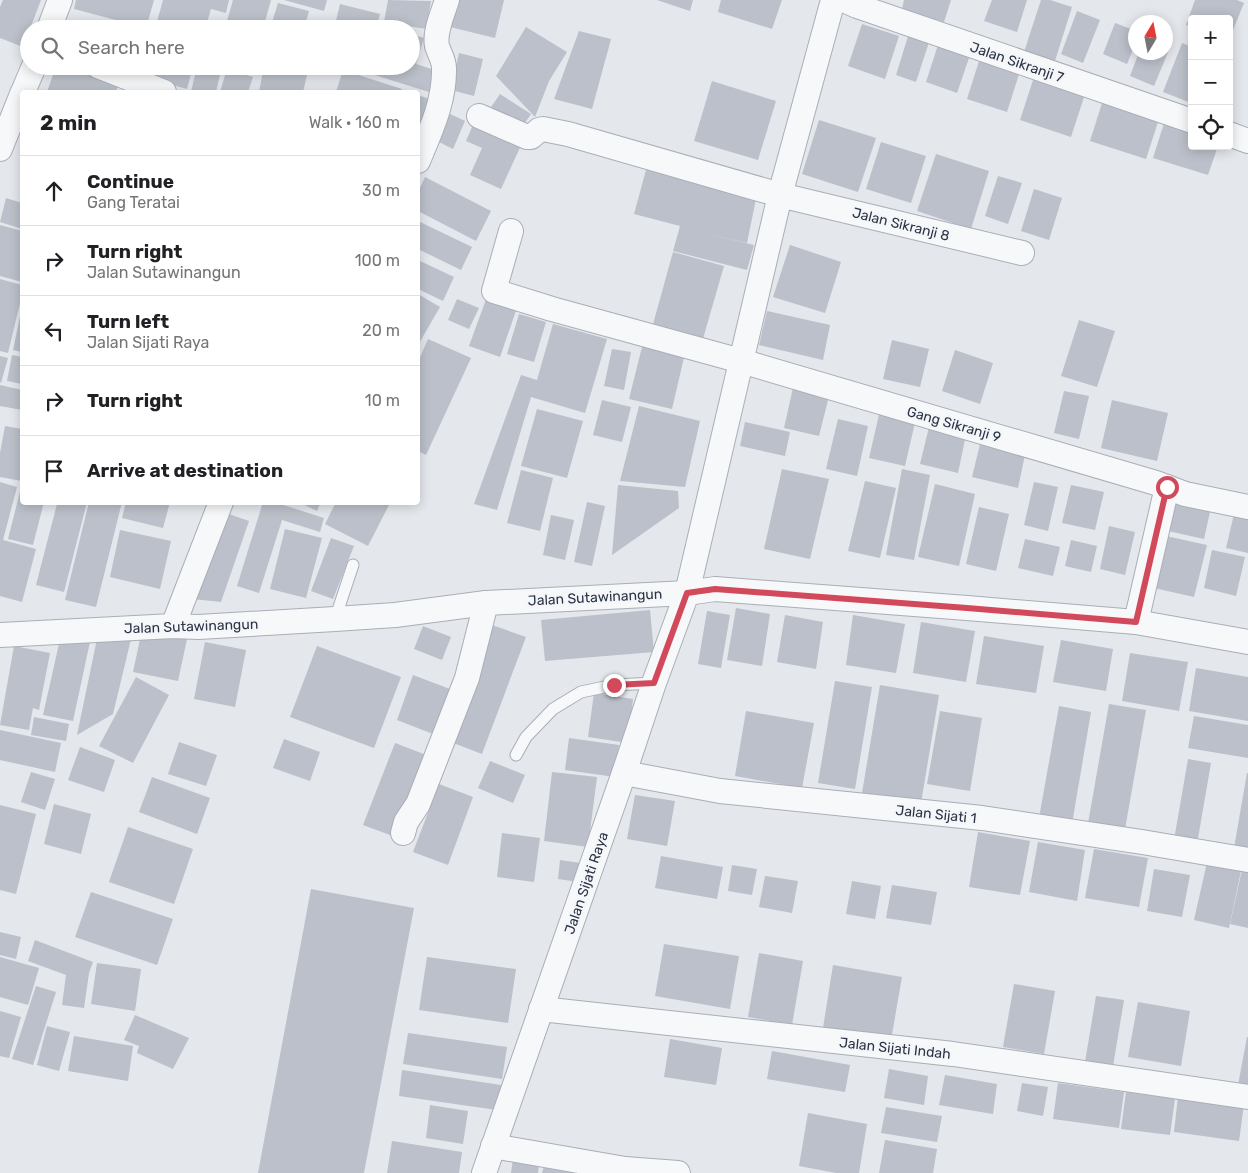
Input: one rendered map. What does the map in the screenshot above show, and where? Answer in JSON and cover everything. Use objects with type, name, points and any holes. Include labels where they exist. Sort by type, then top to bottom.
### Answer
[{"type":"street","points":[[52,20],[60,0]]},
{"type":"street","points":[[420,156],[437,115],[442,87],[444,66],[437,45],[437,36],[447,0]]},
{"type":"street","name":"Jalan Sijati Raya","points":[[484,1173],[687,593],[780,195],[833,0]]},
{"type":"street","name":"Jalan Sikranji 7","points":[[844,0],[1188,120]]},
{"type":"street","points":[[24,90],[30,75]]},
{"type":"street","points":[[121,75],[159,90]]},
{"type":"street","points":[[0,149],[20,100]]},
{"type":"street","name":"Jalan Sikranji 8","points":[[479,116],[527,137],[531,137],[543,129],[568,134],[780,195],[1022,253]]},
{"type":"street","points":[[1233,135],[1248,141]]},
{"type":"street","name":"Gang Sikranji 9","points":[[511,231],[494,291],[552,309],[741,361],[1167,487],[1185,494],[1248,507]]},
{"type":"street","points":[[1136,622],[1167,487]]},
{"type":"street","points":[[173,626],[220,505]]},
{"type":"street","name":"Jalan Sutawinangun","points":[[0,635],[335,619],[395,615],[486,603],[687,593],[715,589],[1136,622],[1248,642]]},
{"type":"street","points":[[403,833],[406,822],[418,804],[466,678],[486,603]]},
{"type":"street","name":"Jalan Sijati 1","points":[[624,773],[720,791],[982,818],[1248,860]]},
{"type":"street","name":"Jalan Sijati Indah","points":[[541,1009],[953,1054],[1248,1097]]},
{"type":"street","points":[[493,1146],[624,1169],[678,1173]]},
{"type":"lane","points":[[335,619],[353,565]]},
{"type":"lane","points":[[516,755],[526,736],[553,710],[581,692],[614,685],[654,683]]},
{"type":"building","points":[[3,0],[41,0],[33,20],[20,20],[20,46],[0,38],[0,7]]},
{"type":"building","points":[[76,0],[154,0],[148,20],[116,20],[74,9]]},
{"type":"building","points":[[163,0],[229,0],[226,13],[211,9],[208,20],[157,20]]},
{"type":"building","points":[[233,0],[271,0],[265,20],[227,20]]},
{"type":"building","points":[[284,0],[327,0],[324,11]]},
{"type":"building","points":[[388,0],[431,1],[426,29],[420,28],[420,20],[384,20]]},
{"type":"building","points":[[457,0],[504,0],[495,38],[450,27]]},
{"type":"building","points":[[657,0],[693,0],[690,11]]},
{"type":"building","points":[[721,0],[782,0],[772,29],[718,12]]},
{"type":"building","points":[[904,0],[951,0],[944,22],[902,9]]},
{"type":"building","points":[[992,0],[1027,0],[1017,32],[984,21]]},
{"type":"building","points":[[1041,0],[1050,0],[1072,7],[1054,64],[1023,55]]},
{"type":"building","points":[[1195,0],[1237,0],[1244,3],[1233,30],[1233,15],[1190,15]]},
{"type":"building","points":[[278,3],[309,11],[306,20],[273,20]]},
{"type":"building","points":[[340,4],[380,14],[378,20],[336,20]]},
{"type":"building","points":[[1077,11],[1100,20],[1083,63],[1061,54]]},
{"type":"building","points":[[1115,23],[1128,28],[1129,60],[1127,64],[1103,54]]},
{"type":"building","points":[[862,24],[899,36],[885,79],[848,66]]},
{"type":"building","points":[[526,27],[567,52],[549,81],[535,117],[496,76]]},
{"type":"building","points":[[910,30],[931,36],[916,82],[896,75]]},
{"type":"building","points":[[579,31],[611,39],[592,109],[554,99]]},
{"type":"building","points":[[420,37],[424,38],[420,51]]},
{"type":"building","points":[[1182,43],[1188,45],[1188,102],[1163,92]]},
{"type":"building","points":[[938,45],[970,55],[957,93],[926,82]]},
{"type":"building","points":[[459,53],[483,59],[474,96],[451,90]]},
{"type":"building","points":[[1136,60],[1165,60],[1154,86],[1130,76]]},
{"type":"building","points":[[979,61],[1019,74],[1007,112],[967,99]]},
{"type":"building","points":[[420,65],[438,71],[432,93],[375,75],[420,75]]},
{"type":"building","points":[[53,75],[100,75],[119,82],[117,90],[48,90]]},
{"type":"building","points":[[136,75],[191,75],[187,89]]},
{"type":"building","points":[[195,75],[220,75],[216,90],[191,90]]},
{"type":"building","points":[[225,75],[246,75],[253,77],[249,90],[221,90]]},
{"type":"building","points":[[262,75],[307,75],[303,90],[259,90]]},
{"type":"building","points":[[341,75],[359,75],[402,89],[401,90],[337,90]]},
{"type":"building","points":[[1034,77],[1085,94],[1071,137],[1020,120]]},
{"type":"building","points":[[712,81],[776,101],[758,160],[694,141]]},
{"type":"building","points":[[500,94],[531,114],[520,130],[489,110]]},
{"type":"building","points":[[420,96],[432,100],[420,137]]},
{"type":"building","points":[[1102,103],[1158,122],[1146,159],[1090,141]]},
{"type":"building","points":[[446,112],[465,121],[453,149],[433,139]]},
{"type":"building","points":[[1166,117],[1188,124],[1188,150],[1217,150],[1208,175],[1153,158]]},
{"type":"building","points":[[475,120],[523,141],[501,189],[470,175],[482,148],[466,141]]},
{"type":"building","points":[[819,120],[876,138],[858,192],[802,174]]},
{"type":"building","points":[[881,142],[926,156],[911,203],[866,189]]},
{"type":"building","points":[[936,154],[989,171],[971,229],[917,211]]},
{"type":"building","points":[[649,159],[757,194],[747,243],[704,233],[754,245],[747,270],[673,251],[680,226],[634,214]]},
{"type":"building","points":[[998,176],[1022,183],[1008,224],[985,216]]},
{"type":"building","points":[[425,177],[491,211],[476,241],[420,212],[420,188]]},
{"type":"building","points":[[1034,189],[1062,198],[1049,240],[1021,231]]},
{"type":"building","points":[[6,198],[20,202],[20,228],[0,222]]},
{"type":"building","points":[[420,222],[472,247],[461,270],[420,250]]},
{"type":"building","points":[[0,225],[20,230],[20,281],[0,276]]},
{"type":"building","points":[[790,245],[841,262],[825,313],[773,297]]},
{"type":"building","points":[[673,252],[724,266],[700,349],[650,335]]},
{"type":"building","points":[[420,261],[454,277],[443,301],[420,290]]},
{"type":"building","points":[[0,279],[20,284],[20,303],[8,353],[0,351]]},
{"type":"building","points":[[488,294],[518,305],[500,357],[469,346]]},
{"type":"building","points":[[420,295],[440,307],[420,342]]},
{"type":"building","points":[[457,299],[479,308],[469,329],[448,320]]},
{"type":"building","points":[[767,311],[830,325],[823,360],[759,345]]},
{"type":"building","points":[[519,314],[546,322],[534,362],[507,354]]},
{"type":"building","points":[[20,317],[20,352],[13,350]]},
{"type":"building","points":[[1079,320],[1115,331],[1097,387],[1061,376]]},
{"type":"building","points":[[553,324],[607,339],[585,413],[531,397],[497,510],[474,504],[521,375],[537,380]]},
{"type":"building","points":[[428,339],[471,358],[426,455],[420,452],[420,357]]},
{"type":"building","points":[[644,339],[686,349],[672,409],[629,399]]},
{"type":"building","points":[[892,340],[929,349],[920,387],[883,379]]},
{"type":"building","points":[[612,349],[631,352],[624,390],[604,386]]},
{"type":"building","points":[[955,350],[993,363],[980,404],[942,391]]},
{"type":"building","points":[[12,355],[20,357],[20,384],[7,381]]},
{"type":"building","points":[[0,356],[8,358],[1,383],[0,382]]},
{"type":"building","points":[[795,379],[831,388],[819,436],[784,428]]},
{"type":"building","points":[[0,385],[20,390],[20,410],[0,406]]},
{"type":"building","points":[[1064,391],[1089,396],[1079,439],[1054,433]]},
{"type":"building","points":[[602,400],[631,407],[622,442],[593,435]]},
{"type":"building","points":[[1112,400],[1168,413],[1157,461],[1101,448]]},
{"type":"building","points":[[639,406],[700,421],[685,487],[620,481]]},
{"type":"building","points":[[881,406],[917,414],[905,466],[869,458]]},
{"type":"building","points":[[537,409],[583,421],[567,478],[521,466]]},
{"type":"building","points":[[838,419],[868,426],[857,476],[826,469]]},
{"type":"building","points":[[745,422],[790,432],[785,456],[740,446]]},
{"type":"building","points":[[5,426],[20,429],[20,481],[0,477],[0,453]]},
{"type":"building","points":[[929,427],[966,435],[958,473],[920,464]]},
{"type":"building","points":[[981,440],[1026,450],[1018,488],[972,477]]},
{"type":"building","points":[[782,469],[829,479],[810,559],[764,549]]},
{"type":"building","points":[[902,469],[930,475],[914,560],[886,555]]},
{"type":"building","points":[[521,470],[553,478],[540,531],[507,523]]},
{"type":"building","points":[[865,481],[896,488],[880,558],[848,551]]},
{"type":"building","points":[[0,482],[17,487],[3,540],[36,549],[22,602],[0,596]]},
{"type":"building","points":[[1034,482],[1058,487],[1048,531],[1024,525]]},
{"type":"building","points":[[935,484],[975,494],[959,566],[918,557]]},
{"type":"building","points":[[618,485],[678,491],[679,508],[612,555]]},
{"type":"building","points":[[1071,485],[1104,492],[1095,530],[1062,523]]},
{"type":"building","points":[[20,492],[20,505],[43,505],[33,545],[8,539]]},
{"type":"building","points":[[1176,499],[1211,507],[1204,539],[1168,531]]},
{"type":"building","points":[[587,502],[605,506],[592,566],[574,562]]},
{"type":"building","points":[[57,505],[86,505],[64,592],[36,585]]},
{"type":"building","points":[[88,505],[121,505],[96,607],[65,600]]},
{"type":"building","points":[[125,505],[169,505],[163,528],[122,518]]},
{"type":"building","points":[[262,505],[283,505],[324,518],[320,532],[282,520],[259,593],[237,586]]},
{"type":"building","points":[[304,505],[320,505],[317,511]]},
{"type":"building","points":[[334,505],[389,505],[368,546],[325,524]]},
{"type":"building","points":[[979,507],[1009,514],[996,571],[966,564]]},
{"type":"building","points":[[1235,510],[1248,513],[1248,553],[1226,548]]},
{"type":"building","points":[[223,512],[249,521],[221,602],[193,599]]},
{"type":"building","points":[[551,515],[574,520],[565,560],[543,555]]},
{"type":"building","points":[[1109,526],[1135,532],[1125,575],[1100,569]]},
{"type":"building","points":[[285,529],[322,538],[306,598],[270,589]]},
{"type":"building","points":[[120,530],[171,541],[160,589],[110,577]]},
{"type":"building","points":[[1166,536],[1207,545],[1194,597],[1154,588]]},
{"type":"building","points":[[331,538],[354,546],[333,599],[311,591]]},
{"type":"building","points":[[1025,539],[1060,547],[1053,576],[1018,568]]},
{"type":"building","points":[[1071,540],[1097,546],[1091,572],[1065,566]]},
{"type":"building","points":[[1212,550],[1245,557],[1236,596],[1204,588]]},
{"type":"building","points":[[736,608],[770,614],[762,666],[727,660]]},
{"type":"building","points":[[650,610],[654,652],[545,661],[541,620]]},
{"type":"building","points":[[707,611],[730,615],[721,668],[698,664]]},
{"type":"building","points":[[785,615],[823,622],[816,669],[777,662]]},
{"type":"building","points":[[853,615],[905,624],[896,673],[846,665]]},
{"type":"building","points":[[921,622],[975,631],[966,682],[913,673]]},
{"type":"building","points":[[492,625],[526,637],[482,754],[448,741]]},
{"type":"building","points":[[423,626],[451,637],[442,660],[414,649]]},
{"type":"building","points":[[142,630],[187,639],[178,681],[133,672]]},
{"type":"building","points":[[98,634],[132,635],[113,714],[77,735]]},
{"type":"building","points":[[61,635],[91,637],[73,721],[43,715]]},
{"type":"building","points":[[984,636],[1044,646],[1036,693],[976,684]]},
{"type":"building","points":[[1061,640],[1113,649],[1106,691],[1053,682]]},
{"type":"building","points":[[205,642],[246,650],[235,707],[194,699]]},
{"type":"building","points":[[14,646],[50,653],[39,710],[33,708],[29,730],[0,725]]},
{"type":"building","points":[[317,646],[401,677],[374,748],[290,717]]},
{"type":"building","points":[[1130,653],[1188,662],[1179,711],[1122,701]]},
{"type":"building","points":[[1196,668],[1248,677],[1248,721],[1189,711]]},
{"type":"building","points":[[413,675],[450,689],[433,734],[397,720]]},
{"type":"building","points":[[136,677],[169,695],[133,763],[99,746]]},
{"type":"building","points":[[835,681],[872,687],[855,789],[818,783]]},
{"type":"building","points":[[880,685],[939,695],[921,803],[862,793]]},
{"type":"building","points":[[594,693],[633,699],[628,743],[588,737]]},
{"type":"building","points":[[1109,704],[1146,710],[1124,835],[1087,829]]},
{"type":"building","points":[[1059,706],[1091,712],[1072,824],[1039,818]]},
{"type":"building","points":[[746,711],[814,723],[802,788],[735,776]]},
{"type":"building","points":[[940,711],[982,718],[970,791],[927,784]]},
{"type":"building","points":[[1194,716],[1248,725],[1248,758],[1188,748]]},
{"type":"building","points":[[34,717],[69,724],[66,741],[31,735]]},
{"type":"building","points":[[0,730],[61,743],[55,772],[0,760]]},
{"type":"building","points":[[569,738],[619,745],[615,777],[565,770]]},
{"type":"building","points":[[284,739],[320,752],[310,781],[273,768]]},
{"type":"building","points":[[179,742],[217,755],[206,786],[168,774]]},
{"type":"building","points":[[395,743],[429,756],[398,838],[363,825]]},
{"type":"building","points":[[80,747],[115,760],[104,792],[68,780]]},
{"type":"building","points":[[1188,759],[1211,763],[1197,844],[1174,840]]},
{"type":"building","points":[[490,761],[525,775],[513,803],[478,788]]},
{"type":"building","points":[[31,772],[55,779],[45,810],[21,802]]},
{"type":"building","points":[[552,772],[597,777],[588,847],[544,841]]},
{"type":"building","points":[[1248,773],[1248,850],[1234,848]]},
{"type":"building","points":[[152,777],[210,798],[197,834],[139,812]]},
{"type":"building","points":[[439,784],[473,797],[448,865],[413,852]]},
{"type":"building","points":[[635,795],[675,801],[667,846],[627,839]]},
{"type":"building","points":[[54,804],[91,814],[81,854],[44,844]]},
{"type":"building","points":[[0,805],[36,814],[16,894],[0,890]]},
{"type":"building","points":[[128,827],[193,849],[174,904],[109,882]]},
{"type":"building","points":[[978,832],[1030,841],[1020,895],[969,887]]},
{"type":"building","points":[[502,833],[540,838],[534,882],[497,877]]},
{"type":"building","points":[[1038,842],[1085,850],[1077,901],[1029,892]]},
{"type":"building","points":[[1094,849],[1148,858],[1139,907],[1085,898]]},
{"type":"building","points":[[661,856],[723,867],[717,899],[655,888]]},
{"type":"building","points":[[1208,858],[1242,866],[1229,928],[1194,920]]},
{"type":"building","points":[[560,860],[581,863],[579,882],[558,879]]},
{"type":"building","points":[[732,865],[757,869],[752,895],[728,891]]},
{"type":"building","points":[[1243,865],[1248,866],[1248,928],[1230,924]]},
{"type":"building","points":[[1154,869],[1190,875],[1182,917],[1147,911]]},
{"type":"building","points":[[765,876],[798,881],[792,913],[759,907]]},
{"type":"building","points":[[852,881],[881,886],[875,919],[846,914]]},
{"type":"building","points":[[892,885],[937,892],[931,925],[886,918]]},
{"type":"building","points":[[311,889],[414,908],[364,1173],[258,1173]]},
{"type":"building","points":[[91,892],[173,919],[157,965],[75,937]]},
{"type":"building","points":[[0,932],[21,937],[16,959],[0,955]]},
{"type":"building","points":[[35,940],[93,962],[89,973],[84,1008],[62,1005],[66,975],[28,961]]},
{"type":"building","points":[[664,944],[739,956],[730,1009],[655,996]]},
{"type":"building","points":[[759,953],[803,961],[792,1025],[748,1017]]},
{"type":"building","points":[[0,957],[39,968],[28,1005],[0,997]]},
{"type":"building","points":[[427,957],[516,969],[508,1023],[419,1010]]},
{"type":"building","points":[[97,963],[141,969],[135,1011],[91,1004]]},
{"type":"building","points":[[833,965],[902,977],[891,1040],[823,1028]]},
{"type":"building","points":[[1014,984],[1055,991],[1044,1054],[1003,1047]]},
{"type":"building","points":[[36,986],[56,992],[33,1065],[12,1059]]},
{"type":"building","points":[[1096,996],[1124,1000],[1112,1072],[1084,1068]]},
{"type":"building","points":[[1138,1002],[1190,1011],[1181,1066],[1128,1057]]},
{"type":"building","points":[[0,1011],[21,1017],[9,1058],[0,1056]]},
{"type":"building","points":[[135,1015],[189,1038],[173,1069],[137,1053],[139,1046],[124,1040]]},
{"type":"building","points":[[47,1026],[70,1032],[59,1071],[37,1065]]},
{"type":"building","points":[[408,1033],[507,1047],[502,1079],[403,1064]]},
{"type":"building","points":[[74,1036],[133,1046],[128,1081],[68,1071]]},
{"type":"building","points":[[1248,1037],[1248,1087],[1238,1085]]},
{"type":"building","points":[[670,1039],[722,1048],[716,1085],[664,1077]]},
{"type":"building","points":[[772,1051],[850,1065],[845,1092],[767,1079]]},
{"type":"building","points":[[889,1069],[928,1076],[924,1105],[884,1098]]},
{"type":"building","points":[[402,1070],[501,1085],[497,1110],[399,1096]]},
{"type":"building","points":[[945,1075],[997,1084],[993,1114],[939,1105]]},
{"type":"building","points":[[1022,1083],[1048,1087],[1043,1116],[1017,1111]]},
{"type":"building","points":[[1058,1083],[1124,1092],[1119,1128],[1053,1119]]},
{"type":"building","points":[[1126,1092],[1175,1099],[1170,1135],[1121,1129]]},
{"type":"building","points":[[1178,1096],[1244,1104],[1239,1141],[1174,1132]]},
{"type":"building","points":[[430,1105],[468,1111],[463,1144],[426,1138]]},
{"type":"building","points":[[886,1107],[942,1116],[937,1142],[881,1133]]},
{"type":"building","points":[[808,1113],[867,1124],[859,1173],[836,1173],[799,1166]]},
{"type":"building","points":[[885,1140],[937,1149],[933,1173],[879,1173]]},
{"type":"building","points":[[392,1141],[462,1152],[459,1173],[387,1173]]},
{"type":"building","points":[[513,1159],[539,1163],[538,1173],[511,1173]]},
{"type":"building","points":[[544,1166],[583,1173],[542,1173]]},
{"type":"route","points":[[614,685],[654,683],[687,593],[715,589],[1136,622],[1167,487]]}]
